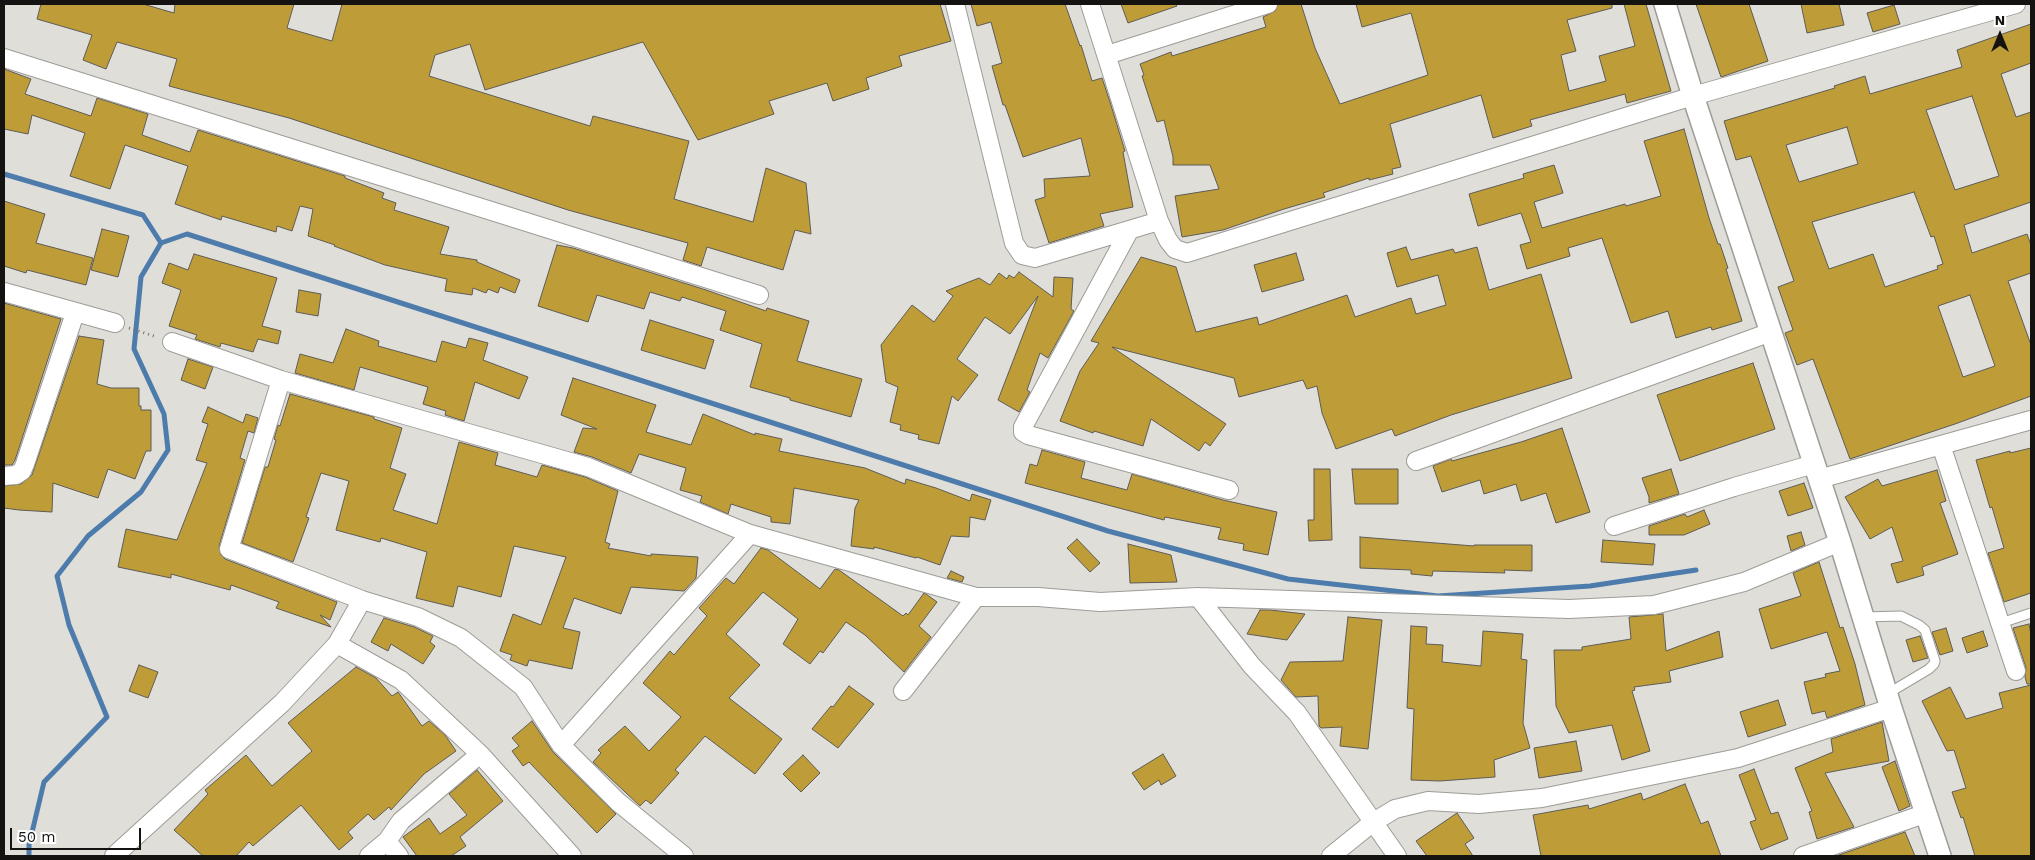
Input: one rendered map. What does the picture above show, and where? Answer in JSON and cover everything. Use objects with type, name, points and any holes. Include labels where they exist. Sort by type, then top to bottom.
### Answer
[{"type":"street","points":[[955,4],[1014,243],[1022,255],[1035,258],[1159,221]]},
{"type":"street","points":[[1090,4],[1108,55],[1159,221],[1168,240],[1175,249],[1186,253],[1693,96],[2016,4]]},
{"type":"street","points":[[1108,55],[1268,4]]},
{"type":"street","points":[[1665,4],[1693,96],[1840,542],[1889,701],[1940,856]]},
{"type":"street","points":[[4,58],[759,295]]},
{"type":"street","points":[[1128,231],[1023,427],[1024,432],[1028,435],[1228,490]]},
{"type":"street","points":[[4,292],[115,323]]},
{"type":"street","points":[[4,476],[16,475],[22,471],[75,313]]},
{"type":"street","points":[[1416,461],[1771,332]]},
{"type":"street","points":[[172,342],[280,380],[588,467],[750,534],[976,597],[1038,597],[1100,602],[1198,597],[1569,609],[1654,605],[1744,582],[1840,542]]},
{"type":"street","points":[[280,380],[230,549],[362,600],[418,617],[468,644],[523,687],[561,745],[618,802],[684,856]]},
{"type":"street","points":[[1614,526],[1734,487],[1816,472],[1941,445],[2031,420]]},
{"type":"street","points":[[1941,445],[2016,671]]},
{"type":"street","points":[[561,745],[687,607],[750,534]]},
{"type":"street","points":[[903,691],[976,597]]},
{"type":"street","points":[[1198,597],[1252,666],[1297,713],[1372,823],[1397,856]]},
{"type":"street","points":[[114,856],[282,703],[337,644],[362,600]]},
{"type":"street","points":[[337,644],[401,680],[480,754],[572,856]]},
{"type":"street","points":[[1331,856],[1372,823],[1395,809],[1428,801],[1479,804],[1542,798],[1738,758],[1889,701]]},
{"type":"street","points":[[369,856],[387,841],[401,821],[480,754]]},
{"type":"street","points":[[1803,856],[1927,813]]},
{"type":"street","points":[[387,841],[399,856]]},
{"type":"lane","points":[[2001,623],[2031,613]]},
{"type":"lane","points":[[1863,617],[1901,616],[1919,625],[1925,630],[1935,661],[1929,669],[1889,701]]},
{"type":"path","points":[[115,323],[172,342]]},
{"type":"building","points":[[41,4],[143,4],[174,13],[175,4],[294,4],[287,28],[332,41],[342,4],[940,4],[951,41],[899,56],[902,66],[866,78],[869,89],[833,101],[827,83],[769,101],[774,114],[698,140],[643,42],[485,90],[470,44],[435,55],[429,76],[590,126],[593,116],[689,141],[674,199],[753,222],[766,168],[806,183],[811,234],[795,230],[783,270],[707,247],[701,266],[683,260],[688,243],[568,210],[289,118],[169,86],[177,59],[117,42],[106,69],[83,60],[92,35],[37,19]]},
{"type":"building","points":[[971,4],[1065,4],[1081,45],[1092,81],[1102,78],[1125,151],[1123,152],[1133,207],[1100,214],[1104,226],[1049,243],[1035,200],[1045,197],[1044,179],[1090,176],[1081,138],[1023,157],[1005,105],[1003,105],[992,66],[1002,63],[991,22],[977,26]]},
{"type":"building","points":[[1121,4],[1176,4],[1177,6],[1128,23]]},
{"type":"building","points":[[1278,4],[1301,4],[1315,48],[1340,104],[1428,75],[1411,13],[1362,27],[1356,4],[1612,4],[1612,8],[1567,20],[1576,51],[1561,55],[1569,91],[1606,81],[1599,56],[1635,46],[1624,4],[1646,4],[1671,91],[1627,103],[1625,94],[1530,120],[1532,126],[1493,138],[1481,95],[1390,124],[1401,167],[1392,169],[1393,174],[1369,180],[1369,178],[1323,193],[1325,197],[1223,230],[1182,237],[1175,196],[1219,189],[1210,165],[1173,165],[1173,157],[1164,120],[1157,122],[1140,64],[1171,52],[1172,56],[1266,27],[1263,17],[1275,11]]},
{"type":"building","points":[[1696,4],[1749,4],[1768,61],[1721,77]]},
{"type":"building","points":[[1801,4],[1839,4],[1844,25],[1807,33]]},
{"type":"building","points":[[1894,5],[1900,24],[1873,32],[1867,13]]},
{"type":"building","points":[[2031,24],[2031,63],[2001,74],[2016,117],[2031,112],[2031,202],[1964,225],[1972,253],[2027,234],[2031,245],[2031,273],[2008,281],[2031,345],[2031,396],[1850,459],[1813,359],[1797,365],[1785,333],[1793,330],[1778,287],[1794,281],[1751,156],[1736,160],[1724,121],[1835,88],[1834,86],[1865,76],[1870,94],[1962,67],[1957,50]],"holes":[[[1972,96],[1999,176],[1955,190],[1926,110]],[[1847,127],[1858,164],[1799,182],[1786,145]],[[1914,192],[1931,237],[1934,236],[1943,264],[1937,266],[1938,269],[1885,287],[1873,254],[1829,269],[1812,222]],[[1970,295],[1995,366],[1963,377],[1938,306]]]},
{"type":"building","points":[[4,69],[31,79],[25,94],[91,116],[97,98],[148,114],[142,135],[190,152],[198,130],[345,176],[345,178],[384,193],[382,198],[396,203],[394,210],[449,227],[440,254],[477,260],[477,262],[520,280],[515,293],[500,287],[498,293],[488,289],[486,293],[473,288],[472,295],[445,291],[447,279],[385,265],[308,236],[313,209],[300,206],[292,231],[277,226],[276,232],[222,216],[221,220],[175,204],[188,166],[125,145],[110,189],[70,176],[85,133],[32,115],[28,134],[4,129]]},
{"type":"building","points":[[1684,129],[1709,218],[1728,268],[1726,269],[1742,321],[1712,330],[1711,327],[1676,338],[1668,311],[1631,323],[1602,238],[1568,248],[1570,256],[1527,269],[1520,245],[1531,242],[1521,213],[1478,226],[1469,194],[1524,178],[1523,174],[1554,165],[1563,193],[1534,202],[1542,228],[1625,204],[1626,206],[1661,196],[1644,141]]},
{"type":"building","points":[[4,201],[45,214],[36,243],[93,258],[86,285],[27,270],[26,273],[4,266]]},
{"type":"building","points":[[102,229],[129,236],[118,277],[91,270]]},
{"type":"building","points":[[557,245],[573,248],[706,290],[766,311],[767,308],[809,321],[797,361],[862,379],[851,417],[750,387],[762,344],[720,330],[726,311],[682,297],[680,301],[650,292],[644,309],[597,295],[588,322],[538,306]]},
{"type":"building","points":[[1406,247],[1411,260],[1453,249],[1455,253],[1477,247],[1489,290],[1541,274],[1572,378],[1451,415],[1395,436],[1392,429],[1336,449],[1322,413],[1317,386],[1307,389],[1303,380],[1239,397],[1234,378],[1112,347],[1226,424],[1210,446],[1205,442],[1199,451],[1151,419],[1143,446],[1094,431],[1093,433],[1060,421],[1080,371],[1099,343],[1091,341],[1141,257],[1176,267],[1196,332],[1257,317],[1259,325],[1347,295],[1355,317],[1411,298],[1416,314],[1446,305],[1438,275],[1397,287],[1387,253]]},
{"type":"building","points":[[1296,253],[1304,280],[1262,292],[1254,265]]},
{"type":"building","points":[[194,254],[277,278],[262,326],[281,331],[278,344],[258,339],[253,352],[221,343],[220,347],[195,339],[197,335],[169,326],[181,290],[162,283],[169,263],[188,270]]},
{"type":"building","points":[[1019,272],[1053,297],[1054,277],[1073,278],[1071,309],[1074,311],[1048,358],[1040,353],[1027,390],[1030,392],[1019,412],[998,400],[1038,296],[1010,334],[985,317],[957,359],[978,375],[958,401],[952,396],[939,444],[918,439],[919,435],[900,430],[901,425],[890,422],[898,387],[886,382],[881,345],[912,305],[934,322],[953,296],[946,291],[979,278],[990,285],[999,273],[1007,279],[1009,275],[1014,278]]},
{"type":"building","points":[[299,290],[321,294],[318,316],[296,312]]},
{"type":"building","points":[[4,303],[61,319],[12,465],[4,465]]},
{"type":"building","points":[[650,320],[714,340],[705,369],[641,350]]},
{"type":"building","points":[[346,329],[379,341],[378,346],[436,362],[442,341],[466,348],[469,338],[488,343],[483,360],[528,377],[519,399],[475,382],[464,421],[445,415],[446,411],[423,404],[428,387],[360,367],[354,390],[295,373],[300,354],[333,363]]},
{"type":"building","points":[[79,336],[104,340],[97,384],[111,388],[139,388],[139,406],[141,406],[141,410],[151,410],[151,451],[146,451],[135,479],[108,469],[98,498],[53,483],[52,512],[4,508],[4,486],[21,484],[32,475]]},
{"type":"building","points":[[188,359],[213,367],[205,389],[181,380]]},
{"type":"building","points":[[1753,363],[1775,429],[1680,461],[1657,395]]},
{"type":"building","points":[[573,378],[656,405],[646,432],[691,445],[703,414],[755,435],[755,433],[782,439],[779,451],[865,468],[905,484],[906,479],[970,501],[972,494],[991,500],[985,520],[970,517],[969,537],[951,536],[940,565],[917,557],[874,547],[874,549],[851,546],[855,508],[859,500],[794,488],[790,524],[771,522],[771,517],[731,504],[728,514],[700,502],[702,496],[680,490],[686,468],[639,454],[631,473],[592,457],[574,452],[583,428],[597,429],[561,415]]},
{"type":"building","points":[[290,394],[374,417],[374,419],[402,428],[390,468],[406,474],[393,510],[437,524],[459,442],[498,453],[495,465],[537,477],[542,465],[585,477],[618,491],[605,542],[610,544],[608,548],[651,556],[651,554],[698,557],[696,578],[684,591],[631,587],[621,614],[574,598],[563,628],[580,632],[572,669],[529,660],[527,666],[510,660],[512,655],[500,651],[513,614],[541,625],[566,557],[514,546],[501,597],[458,586],[453,607],[416,598],[427,552],[381,538],[380,542],[336,530],[349,481],[321,473],[306,517],[309,518],[293,562],[242,543],[265,467],[268,467],[276,440],[274,439],[278,425],[280,426]]},
{"type":"building","points":[[208,407],[243,423],[246,414],[258,418],[254,433],[248,431],[240,458],[245,460],[219,546],[221,555],[225,559],[337,602],[330,620],[320,615],[331,627],[276,608],[279,602],[231,585],[230,590],[171,574],[171,578],[118,567],[126,529],[177,540],[207,463],[196,460],[208,424],[202,422]]},
{"type":"building","points":[[1562,428],[1590,512],[1556,523],[1546,493],[1521,501],[1516,484],[1484,494],[1480,480],[1442,492],[1433,466],[1451,459],[1452,461],[1521,442]]},
{"type":"building","points":[[2031,448],[2031,593],[2004,602],[1988,553],[2004,548],[1976,460],[2010,451],[2010,453]]},
{"type":"building","points":[[1042,450],[1085,462],[1081,478],[1127,490],[1132,474],[1223,500],[1277,512],[1268,555],[1243,550],[1244,544],[1218,539],[1221,528],[1165,517],[1164,520],[1025,483],[1030,464],[1037,466]]},
{"type":"building","points":[[1314,469],[1330,469],[1332,540],[1309,541],[1308,520],[1314,520]]},
{"type":"building","points":[[1352,469],[1398,469],[1398,504],[1355,504]]},
{"type":"building","points":[[1671,469],[1679,494],[1649,503],[1649,497],[1642,478]]},
{"type":"building","points":[[1937,470],[1946,501],[1940,503],[1958,554],[1922,567],[1924,575],[1897,583],[1891,564],[1903,561],[1892,527],[1870,539],[1845,497],[1878,479],[1882,486]]},
{"type":"building","points":[[1804,483],[1813,508],[1788,516],[1779,491]]},
{"type":"building","points":[[1704,510],[1710,524],[1684,535],[1649,535],[1649,526],[1685,514],[1687,517]]},
{"type":"building","points":[[1801,532],[1805,545],[1791,551],[1787,536]]},
{"type":"building","points":[[1360,537],[1474,546],[1532,545],[1532,571],[1504,570],[1505,573],[1433,571],[1432,576],[1411,574],[1411,570],[1360,568]]},
{"type":"building","points":[[1077,539],[1100,563],[1090,572],[1067,548]]},
{"type":"building","points":[[1603,540],[1655,544],[1653,565],[1601,562]]},
{"type":"building","points":[[1128,544],[1171,555],[1177,582],[1130,583]]},
{"type":"building","points":[[761,548],[768,550],[820,589],[835,569],[839,570],[903,616],[906,613],[908,615],[924,593],[926,594],[937,602],[919,626],[931,637],[904,672],[865,635],[846,622],[823,653],[820,651],[810,664],[783,644],[798,619],[763,592],[726,634],[760,665],[729,698],[782,739],[755,774],[705,736],[675,770],[679,773],[651,804],[646,800],[640,806],[593,762],[601,753],[598,750],[625,726],[649,751],[681,717],[643,683],[670,651],[674,655],[707,616],[699,608],[726,578],[734,584]]},
{"type":"building","points":[[1819,562],[1840,628],[1843,627],[1855,664],[1865,705],[1827,718],[1825,711],[1812,714],[1804,682],[1826,677],[1825,674],[1840,671],[1827,632],[1771,649],[1759,609],[1801,596],[1793,573]]},
{"type":"building","points":[[951,571],[964,577],[962,582],[947,578]]},
{"type":"building","points":[[1260,610],[1305,614],[1287,640],[1247,634]]},
{"type":"building","points":[[1663,614],[1666,651],[1719,631],[1723,657],[1669,671],[1671,682],[1634,687],[1635,690],[1632,691],[1650,751],[1622,760],[1612,725],[1569,733],[1556,706],[1554,650],[1582,650],[1582,647],[1631,639],[1629,617]]},
{"type":"building","points":[[1348,617],[1382,620],[1368,749],[1340,746],[1342,727],[1321,728],[1319,726],[1318,696],[1296,697],[1281,680],[1290,662],[1343,661]]},
{"type":"building","points":[[384,618],[414,627],[433,636],[430,642],[435,646],[423,664],[391,644],[388,651],[371,642]]},
{"type":"building","points":[[2029,624],[2031,634],[2031,684],[2027,684],[2025,677],[2026,668],[2013,628]]},
{"type":"building","points":[[1411,626],[1427,627],[1426,644],[1443,645],[1442,662],[1481,666],[1483,631],[1523,634],[1521,659],[1527,660],[1523,723],[1530,748],[1494,760],[1495,777],[1440,781],[1411,780],[1414,709],[1407,708]]},
{"type":"building","points":[[1946,628],[1953,651],[1940,655],[1932,632]]},
{"type":"building","points":[[1983,631],[1988,646],[1967,653],[1962,638]]},
{"type":"building","points":[[1920,636],[1928,658],[1913,662],[1906,640]]},
{"type":"building","points":[[139,665],[158,672],[148,698],[129,691]]},
{"type":"building","points":[[356,667],[376,678],[392,696],[398,692],[422,726],[429,721],[445,735],[456,751],[424,774],[391,810],[389,807],[374,820],[368,814],[348,832],[353,838],[339,850],[301,805],[253,846],[249,842],[236,856],[203,856],[174,830],[208,794],[205,790],[246,755],[272,786],[312,751],[288,723]]},
{"type":"building","points":[[2031,685],[2031,856],[1975,856],[1963,817],[1961,818],[1952,792],[1966,788],[1954,750],[1947,751],[1922,701],[1950,687],[1966,719],[2003,708],[1999,693]]},
{"type":"building","points":[[849,686],[874,704],[838,748],[812,729],[831,706],[833,707]]},
{"type":"building","points":[[1778,700],[1786,725],[1748,737],[1740,712]]},
{"type":"building","points":[[532,721],[553,752],[616,814],[597,833],[529,762],[523,766],[512,751],[519,746],[512,738]]},
{"type":"building","points":[[1882,722],[1889,761],[1825,773],[1854,827],[1817,839],[1809,812],[1812,811],[1795,768],[1833,752],[1831,739]]},
{"type":"building","points":[[1576,741],[1582,771],[1539,778],[1534,748]]},
{"type":"building","points":[[1163,754],[1176,776],[1161,785],[1159,780],[1144,790],[1132,773]]},
{"type":"building","points":[[803,755],[820,773],[801,792],[783,774]]},
{"type":"building","points":[[1895,761],[1910,806],[1899,811],[1882,767]]},
{"type":"building","points":[[1754,769],[1771,814],[1778,812],[1788,839],[1761,850],[1750,822],[1756,820],[1739,775]]},
{"type":"building","points":[[477,770],[503,801],[460,837],[466,846],[451,856],[417,856],[403,837],[429,818],[440,834],[467,815],[449,794]]},
{"type":"building","points":[[1685,784],[1701,824],[1708,821],[1721,856],[1541,856],[1533,815],[1588,805],[1589,809],[1641,793],[1643,800]]},
{"type":"building","points":[[1457,813],[1474,838],[1465,844],[1473,856],[1427,856],[1416,841]]},
{"type":"building","points":[[1905,832],[1915,856],[1836,856]]},
{"type":"waterway","points":[[4,174],[143,215],[161,243]]},
{"type":"waterway","points":[[29,856],[29,845],[44,782],[107,717],[69,625],[57,576],[88,536],[141,492],[168,450],[164,414],[134,349],[141,277],[161,243],[187,234],[1108,531],[1288,579],[1438,596],[1590,586],[1696,570]]}]
